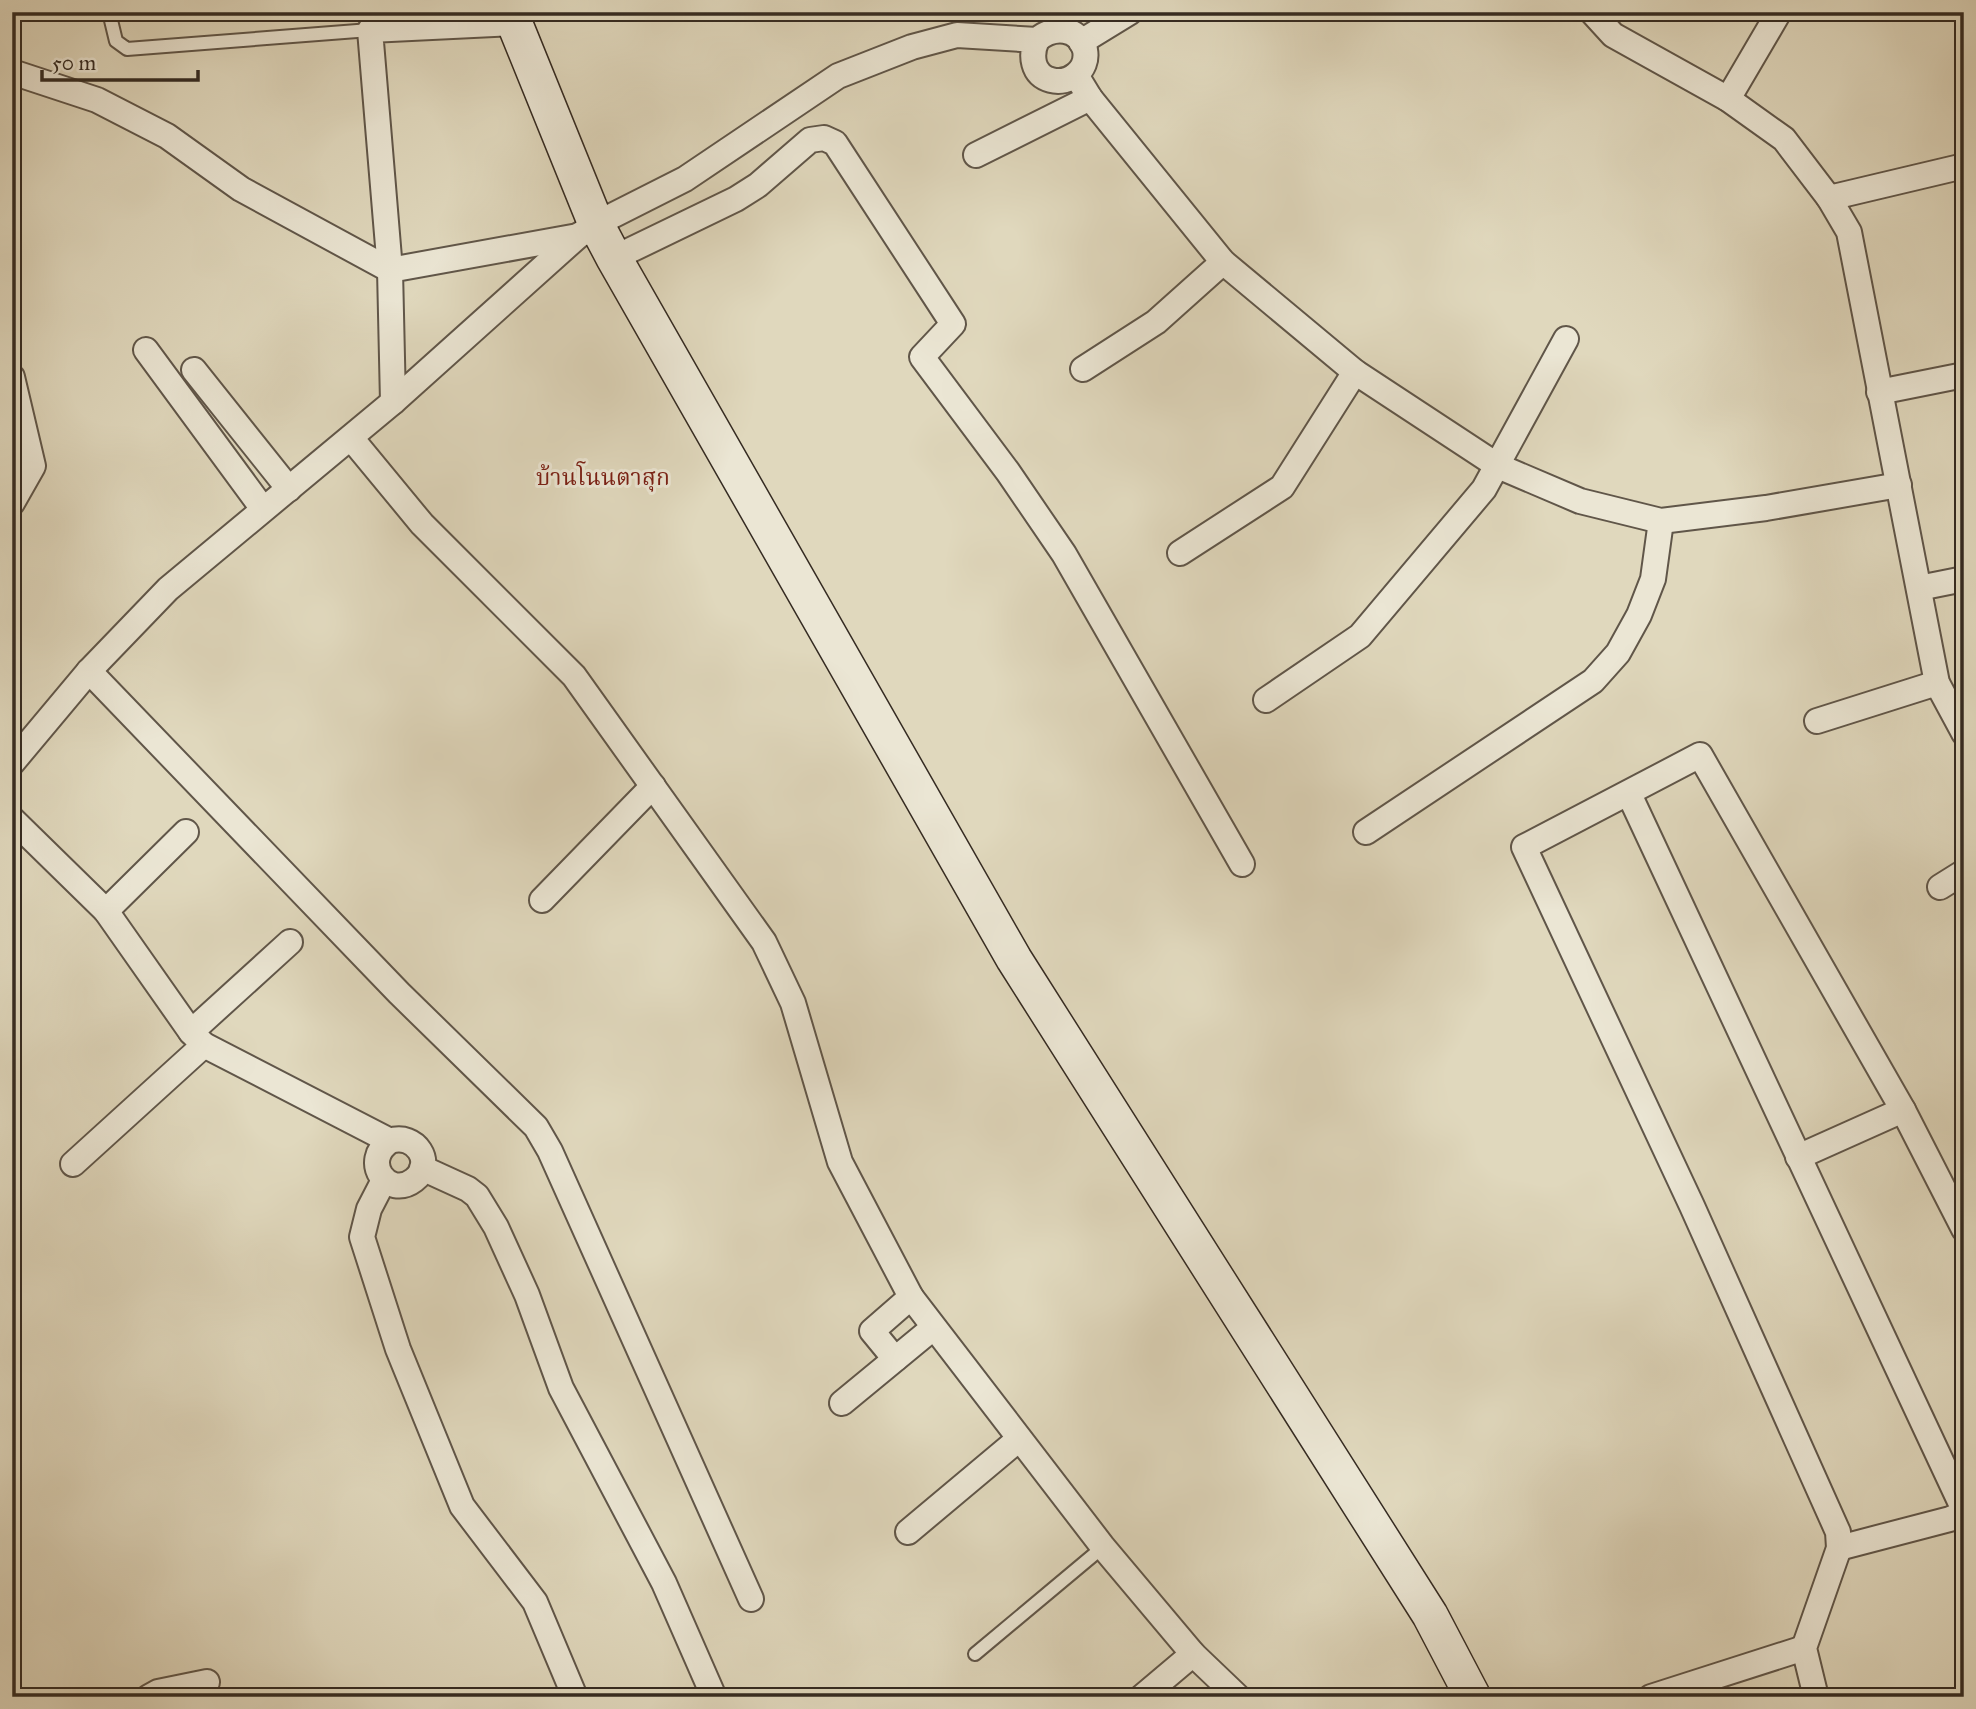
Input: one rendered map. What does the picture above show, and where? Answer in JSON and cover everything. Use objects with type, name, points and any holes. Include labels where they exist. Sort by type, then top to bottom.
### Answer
[{"type":"street","points":[[1081,42],[1130,12]]},
{"type":"street","points":[[1592,12],[1614,35],[1728,99],[1784,139],[1829,198],[1849,232],[1937,683],[1964,733]]},
{"type":"street","points":[[1728,99],[1779,12]]},
{"type":"street","points":[[393,402],[390,270],[370,30],[512,18],[587,230],[614,258],[1014,959],[1430,1615],[1473,1697]]},
{"type":"street","points":[[1060,29],[1076,35],[1085,50],[1082,67],[1076,75],[1062,81],[1053,81],[1038,72],[1032,56],[1037,40],[1043,34],[1060,29]]},
{"type":"street","points":[[12,763],[89,671],[169,589],[393,402],[587,230],[685,179],[838,76],[912,47],[957,35],[1037,40]]},
{"type":"street","points":[[12,72],[97,100],[167,136],[241,189],[390,270],[587,230]]},
{"type":"street","points":[[1076,75],[1090,98],[1223,262],[1355,373],[1498,466],[1580,501],[1661,521],[1766,508],[1899,485]]},
{"type":"street","points":[[976,155],[1090,98]]},
{"type":"street","points":[[614,258],[736,199],[810,140],[824,138],[835,143],[953,324],[922,357],[1008,472],[1064,554],[1242,864]]},
{"type":"street","points":[[1829,198],[1964,166]]},
{"type":"street","points":[[1083,369],[1156,322],[1223,262]]},
{"type":"street","points":[[1266,700],[1360,636],[1485,489],[1566,339]]},
{"type":"street","points":[[146,350],[263,509]]},
{"type":"street","points":[[194,370],[289,489]]},
{"type":"street","points":[[1180,553],[1282,487],[1355,373]]},
{"type":"street","points":[[1879,392],[1964,375]]},
{"type":"street","points":[[12,377],[33,466],[12,503]]},
{"type":"street","points":[[351,438],[422,524],[574,676],[764,942],[793,1003],[840,1162],[911,1297],[1103,1547],[1193,1654],[1238,1697]]},
{"type":"street","points":[[1366,832],[1593,681],[1618,653],[1639,615],[1653,579],[1661,521]]},
{"type":"street","points":[[1919,588],[1964,579]]},
{"type":"street","points":[[89,671],[399,993],[536,1127],[550,1151],[751,1599]]},
{"type":"street","points":[[1817,721],[1937,683]]},
{"type":"street","points":[[1816,1697],[1804,1648],[1839,1548],[1838,1532],[1692,1206],[1524,847],[1700,755],[1903,1110],[1964,1229]]},
{"type":"street","points":[[542,900],[653,786]]},
{"type":"street","points":[[1629,794],[1964,1512],[1950,1519],[1839,1548]]},
{"type":"street","points":[[12,819],[106,911],[197,1038],[390,1141]]},
{"type":"street","points":[[106,911],[186,832]]},
{"type":"street","points":[[1940,887],[1964,872]]},
{"type":"street","points":[[74,1164],[290,942]]},
{"type":"street","points":[[1798,1157],[1903,1110]]},
{"type":"street","points":[[397,1139],[411,1142],[421,1153],[422,1168],[419,1175],[406,1184],[391,1184],[379,1174],[376,1159],[383,1145],[390,1141],[397,1139]]},
{"type":"street","points":[[422,1168],[468,1189],[477,1196],[496,1227],[527,1295],[561,1388],[664,1583],[714,1697]]},
{"type":"street","points":[[384,1180],[369,1209],[362,1237],[398,1349],[462,1506],[535,1602],[575,1697]]},
{"type":"street","points":[[895,1359],[872,1331],[911,1297]]},
{"type":"street","points":[[842,1404],[933,1328]]},
{"type":"street","points":[[908,1532],[1019,1438]]},
{"type":"street","points":[[1651,1697],[1804,1648]]},
{"type":"street","points":[[1142,1697],[1193,1654]]},
{"type":"street","points":[[149,1697],[158,1692],[207,1682]]},
{"type":"lane","points":[[109,12],[116,41],[127,49],[370,30]]},
{"type":"lane","points":[[975,1654],[1103,1547]]},
{"type":"district","name":"บ้านโนนตาสุก","points":[[603,477]]}]
